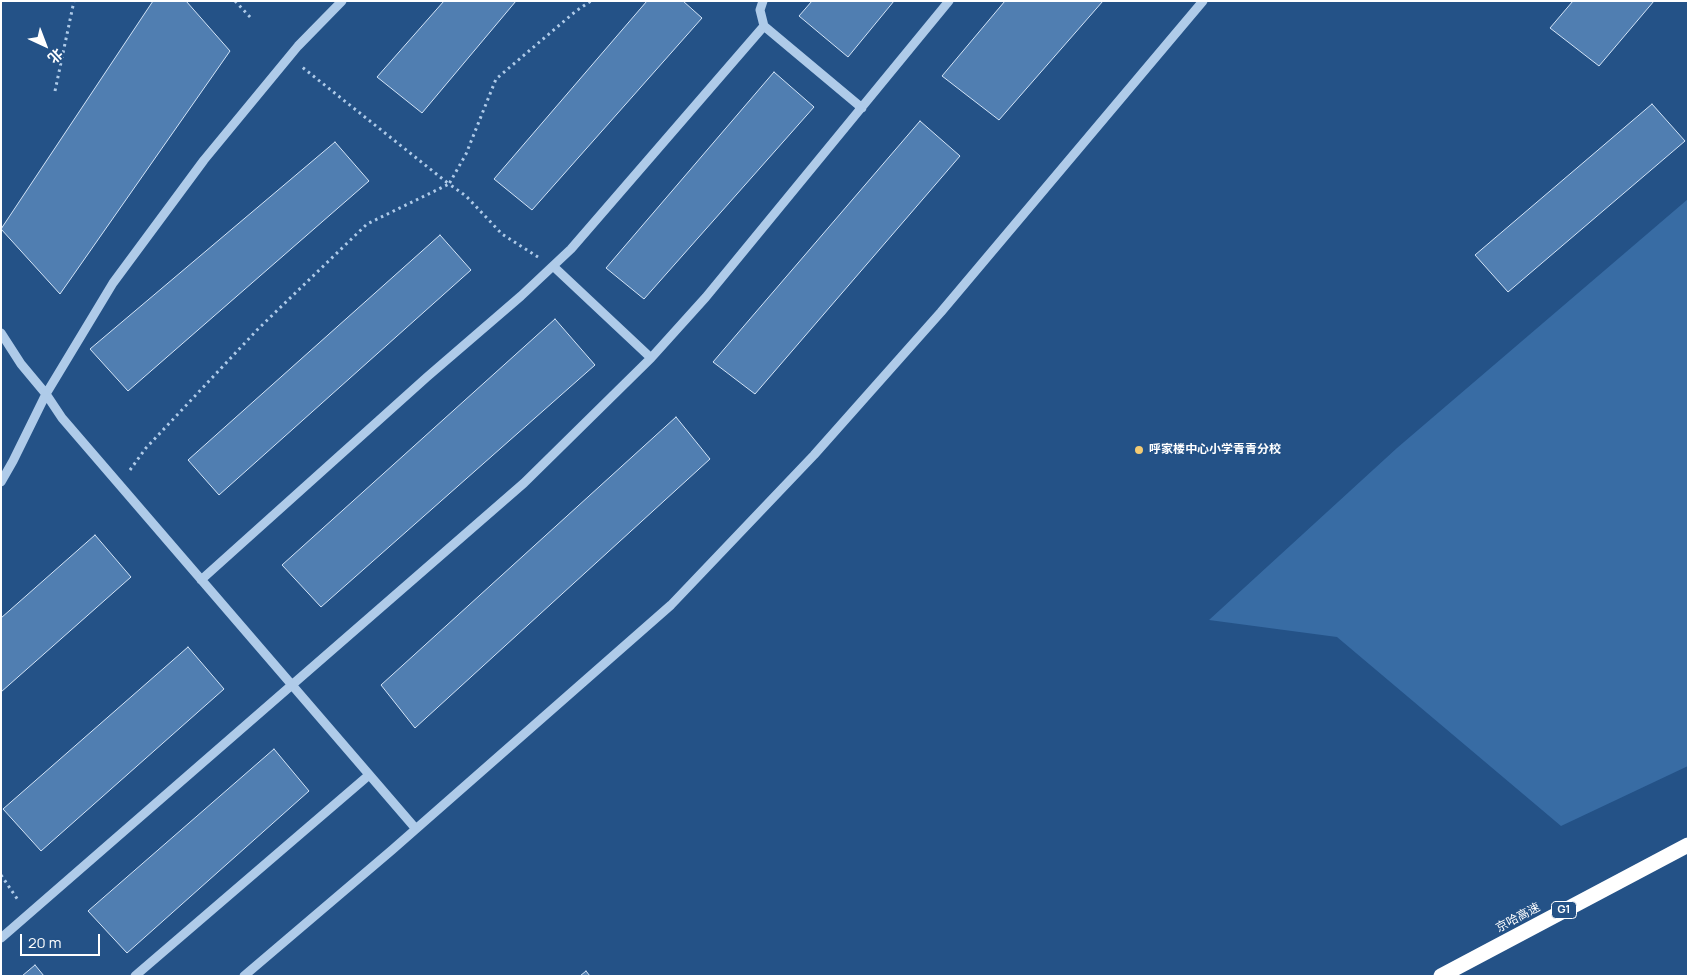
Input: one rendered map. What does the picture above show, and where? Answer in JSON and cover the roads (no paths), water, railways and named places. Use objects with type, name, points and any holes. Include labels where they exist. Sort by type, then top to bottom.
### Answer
[{"type":"highway","name":"京哈高速","points":[[1441,976],[1688,845]]},
{"type":"street","points":[[1,482],[46,394],[113,283],[204,160],[290,57],[342,1]]},
{"type":"street","points":[[763,1],[760,10],[764,26],[862,108]]},
{"type":"street","points":[[1,938],[524,483],[651,358],[706,297],[949,1]]},
{"type":"street","points":[[244,976],[416,829],[678,598],[814,454],[941,312],[1203,1]]},
{"type":"street","points":[[201,580],[571,249],[764,26]]},
{"type":"street","points":[[553,266],[651,358]]},
{"type":"street","points":[[1,333],[21,364],[46,394],[62,418],[416,829]]},
{"type":"street","points":[[135,976],[369,775]]},
{"type":"place","name":"呼家楼中心小学青青分校","points":[[1139,450]]}]
